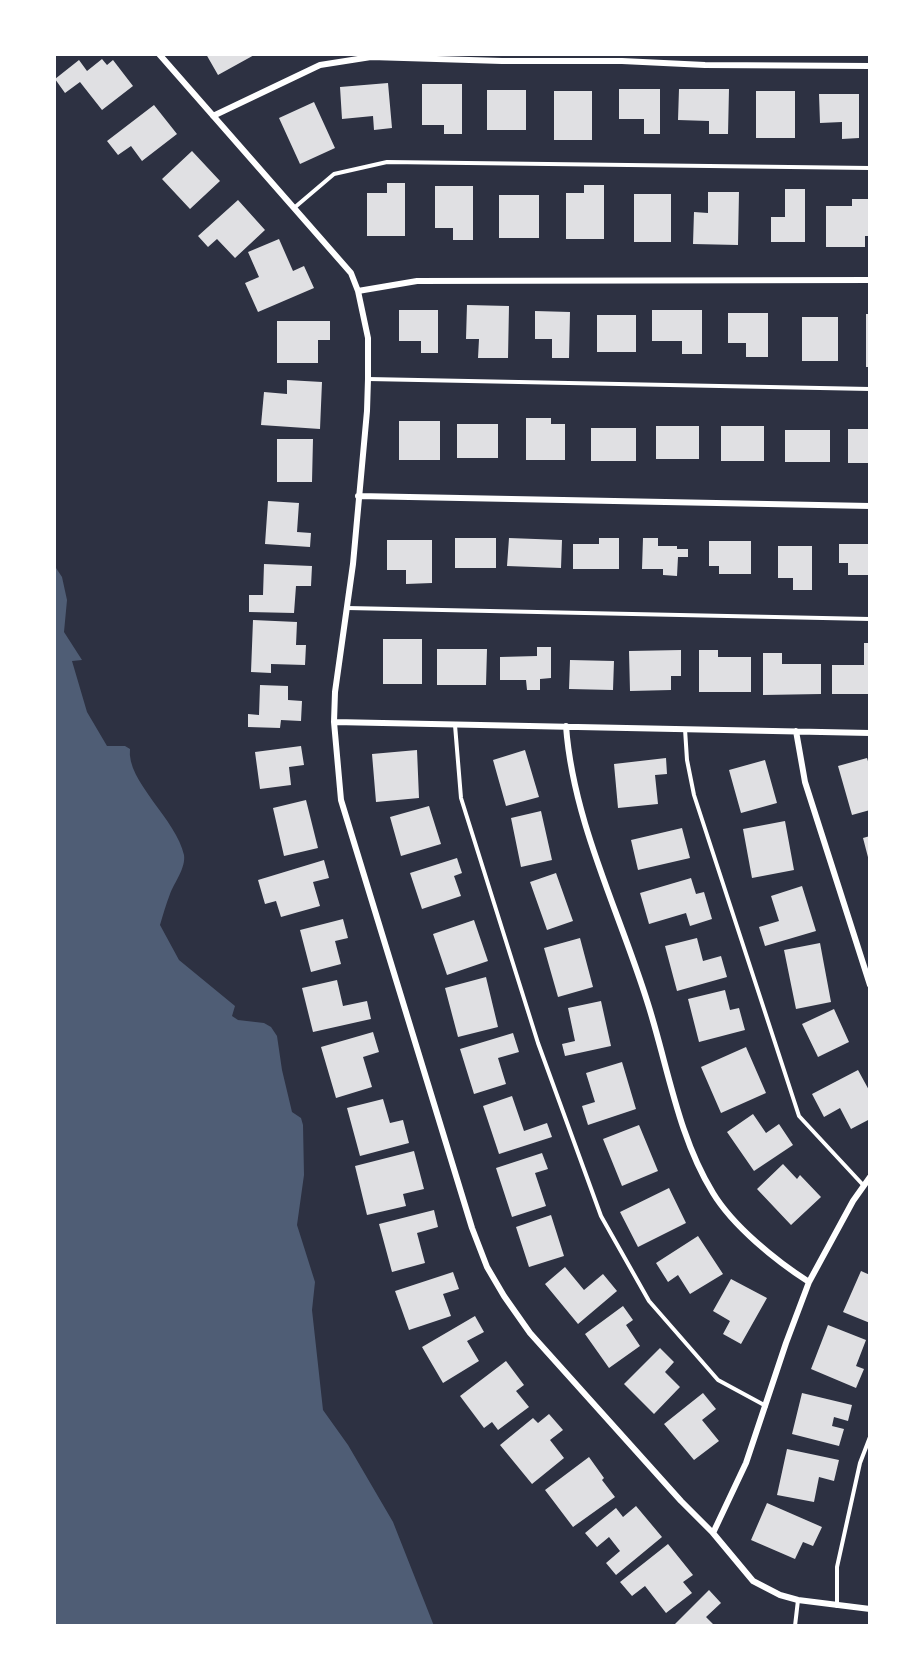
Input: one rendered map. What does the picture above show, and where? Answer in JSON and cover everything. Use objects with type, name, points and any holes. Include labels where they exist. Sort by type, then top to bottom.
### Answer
[{"type":"street","points":[[159,54],[351,273],[358,291],[368,338],[367,411],[353,564],[335,692],[334,722],[341,800],[472,1228],[487,1267],[530,1333],[681,1501],[713,1533],[753,1581],[780,1595],[798,1600],[870,1609]]},
{"type":"street","points":[[213,117],[320,65],[371,57],[502,61],[622,61],[705,65],[870,66]]},
{"type":"street","points":[[358,291],[417,281],[870,280]]},
{"type":"street","points":[[358,496],[870,506]]},
{"type":"street","points":[[334,722],[870,733]]},
{"type":"street","points":[[566,726],[568,760],[575,790],[648,1003],[687,1138],[713,1193],[738,1223],[788,1268],[809,1282]]},
{"type":"street","points":[[796,731],[806,782],[870,985]]},
{"type":"street","points":[[713,1533],[746,1463],[809,1282],[853,1201],[870,1177]]},
{"type":"lane","points":[[293,208],[334,174],[387,162],[870,168]]},
{"type":"lane","points":[[368,379],[870,390]]},
{"type":"lane","points":[[347,608],[870,619]]},
{"type":"lane","points":[[455,724],[461,798],[538,1043],[601,1216],[649,1300],[718,1380],[766,1406]]},
{"type":"lane","points":[[685,729],[687,760],[694,795],[799,1116],[864,1186]]},
{"type":"lane","points":[[837,1606],[837,1567],[860,1463],[870,1437]]},
{"type":"lane","points":[[795,1626],[798,1600]]},
{"type":"water","points":[[54,565],[62,577],[67,600],[64,632],[82,660],[72,661],[87,712],[107,746],[125,746],[130,749],[131,761],[136,774],[172,828],[184,855],[182,870],[170,894],[160,925],[179,960],[235,1006],[232,1016],[238,1020],[264,1023],[271,1027],[277,1036],[292,1112],[301,1118],[303,1125],[304,1175],[297,1225],[315,1282],[312,1310],[323,1410],[348,1445],[393,1522],[434,1626],[54,1626]]},
{"type":"building","points":[[206,54],[256,54],[218,75]]},
{"type":"building","points":[[102,59],[107,65],[113,60],[133,86],[102,110],[80,82],[65,93],[55,79],[79,60],[87,71]]},
{"type":"building","points":[[388,83],[392,128],[374,130],[373,116],[342,119],[340,87]]},
{"type":"building","points":[[422,84],[462,84],[462,134],[444,134],[444,125],[422,125]]},
{"type":"building","points":[[619,89],[660,89],[660,134],[644,134],[644,119],[619,119]]},
{"type":"building","points":[[679,89],[729,89],[728,134],[709,134],[709,121],[678,120]]},
{"type":"building","points":[[487,90],[526,90],[526,130],[487,130]]},
{"type":"building","points":[[554,91],[592,91],[592,140],[554,140]]},
{"type":"building","points":[[756,91],[795,91],[795,138],[756,138]]},
{"type":"building","points":[[819,94],[859,94],[859,138],[842,139],[842,122],[820,123]]},
{"type":"building","points":[[314,102],[335,148],[300,164],[279,118]]},
{"type":"building","points":[[154,105],[177,134],[142,161],[131,146],[118,155],[107,141]]},
{"type":"building","points":[[192,151],[220,181],[190,209],[162,179]]},
{"type":"building","points":[[387,183],[405,183],[405,236],[367,236],[367,193],[387,193]]},
{"type":"building","points":[[584,185],[604,185],[604,239],[566,239],[566,193],[584,193]]},
{"type":"building","points":[[435,186],[473,186],[473,240],[453,240],[453,228],[435,228]]},
{"type":"building","points":[[785,189],[805,189],[805,242],[771,242],[771,217],[785,217]]},
{"type":"building","points":[[708,192],[739,192],[738,245],[693,244],[694,212],[708,213]]},
{"type":"building","points":[[634,194],[671,194],[671,242],[634,242]]},
{"type":"building","points":[[499,195],[539,195],[539,238],[499,238]]},
{"type":"building","points":[[852,199],[870,199],[870,236],[865,236],[865,247],[826,247],[826,206],[852,206]]},
{"type":"building","points":[[238,200],[265,230],[235,258],[217,239],[208,247],[198,236]]},
{"type":"building","points":[[279,239],[293,271],[304,266],[314,288],[258,312],[245,283],[259,277],[248,252]]},
{"type":"building","points":[[467,305],[509,306],[508,358],[478,358],[479,339],[466,339]]},
{"type":"building","points":[[399,310],[438,310],[438,353],[421,353],[421,341],[399,341]]},
{"type":"building","points":[[652,310],[702,310],[702,354],[682,354],[682,341],[652,341]]},
{"type":"building","points":[[535,311],[570,312],[569,358],[552,358],[552,339],[535,339]]},
{"type":"building","points":[[728,313],[768,313],[768,357],[746,357],[746,343],[728,343]]},
{"type":"building","points":[[866,314],[870,314],[870,367],[866,367]]},
{"type":"building","points":[[597,315],[636,315],[636,352],[597,352]]},
{"type":"building","points":[[802,317],[838,317],[838,361],[802,361]]},
{"type":"building","points":[[277,321],[330,321],[330,340],[318,340],[318,363],[277,363]]},
{"type":"building","points":[[287,380],[322,382],[320,429],[261,425],[264,392],[287,394]]},
{"type":"building","points":[[526,418],[551,418],[551,424],[565,424],[565,460],[526,460]]},
{"type":"building","points":[[399,421],[440,421],[440,460],[399,460]]},
{"type":"building","points":[[457,424],[498,424],[498,458],[457,458]]},
{"type":"building","points":[[656,426],[699,426],[699,459],[656,459]]},
{"type":"building","points":[[721,426],[764,426],[764,461],[721,461]]},
{"type":"building","points":[[591,428],[636,428],[636,461],[591,461]]},
{"type":"building","points":[[848,429],[870,429],[870,463],[848,463]]},
{"type":"building","points":[[785,430],[830,430],[830,462],[785,462]]},
{"type":"building","points":[[277,439],[313,439],[312,482],[277,482]]},
{"type":"building","points":[[268,501],[299,503],[297,532],[311,533],[310,547],[265,544]]},
{"type":"building","points":[[455,538],[496,538],[496,568],[455,568]]},
{"type":"building","points":[[509,538],[562,540],[561,568],[507,566]]},
{"type":"building","points":[[599,538],[619,538],[619,569],[573,569],[573,544],[599,544]]},
{"type":"building","points":[[643,538],[658,538],[658,546],[677,546],[677,549],[688,549],[688,557],[678,557],[677,576],[663,575],[663,569],[642,569]]},
{"type":"building","points":[[387,540],[432,540],[432,583],[406,584],[406,570],[387,570]]},
{"type":"building","points":[[709,541],[751,541],[751,574],[719,574],[719,566],[709,566]]},
{"type":"building","points":[[839,544],[870,544],[870,575],[848,575],[848,563],[839,563]]},
{"type":"building","points":[[778,546],[812,546],[812,590],[793,590],[793,578],[778,578]]},
{"type":"building","points":[[264,564],[312,566],[311,586],[296,586],[294,613],[249,612],[249,595],[263,595]]},
{"type":"building","points":[[253,620],[297,622],[296,645],[306,645],[305,665],[271,664],[271,673],[251,672]]},
{"type":"building","points":[[383,639],[422,639],[422,684],[383,684]]},
{"type":"building","points":[[864,643],[870,643],[870,694],[832,694],[832,665],[864,665]]},
{"type":"building","points":[[537,647],[551,647],[551,678],[540,679],[540,690],[527,690],[526,680],[500,680],[500,657],[537,656]]},
{"type":"building","points":[[437,649],[487,649],[486,685],[437,685]]},
{"type":"building","points":[[681,650],[681,676],[671,676],[671,690],[630,691],[629,651]]},
{"type":"building","points":[[699,650],[718,650],[718,657],[751,657],[751,692],[699,692]]},
{"type":"building","points":[[763,653],[782,653],[782,664],[821,664],[821,694],[763,695]]},
{"type":"building","points":[[570,660],[614,661],[613,690],[569,689]]},
{"type":"building","points":[[260,685],[288,686],[288,700],[302,701],[301,721],[281,720],[280,728],[248,727],[248,714],[259,715]]},
{"type":"building","points":[[301,746],[304,765],[289,767],[291,785],[260,789],[255,752]]},
{"type":"building","points":[[417,750],[419,798],[376,802],[372,754]]},
{"type":"building","points":[[525,750],[539,797],[506,806],[493,760]]},
{"type":"building","points":[[666,758],[667,774],[655,775],[658,804],[618,808],[614,764]]},
{"type":"building","points":[[867,758],[870,768],[870,810],[852,815],[838,766]]},
{"type":"building","points":[[765,760],[777,803],[741,813],[729,770]]},
{"type":"building","points":[[306,800],[318,848],[284,856],[273,808]]},
{"type":"building","points":[[429,806],[441,844],[401,856],[390,817]]},
{"type":"building","points":[[541,811],[552,860],[521,867],[511,818]]},
{"type":"building","points":[[785,821],[794,870],[752,878],[743,829]]},
{"type":"building","points":[[682,828],[690,858],[638,870],[631,840]]},
{"type":"building","points":[[870,836],[870,861],[869,861],[863,838]]},
{"type":"building","points":[[457,858],[462,873],[454,876],[461,896],[422,909],[410,873]]},
{"type":"building","points":[[324,860],[329,878],[313,882],[320,906],[281,917],[276,901],[265,904],[258,880]]},
{"type":"building","points":[[556,873],[573,921],[547,930],[530,882]]},
{"type":"building","points":[[691,878],[696,894],[704,892],[712,919],[690,926],[686,913],[649,924],[640,893]]},
{"type":"building","points":[[802,886],[816,931],[765,946],[759,927],[779,921],[771,896]]},
{"type":"building","points":[[343,919],[348,938],[335,941],[341,964],[311,972],[300,930]]},
{"type":"building","points":[[474,920],[488,961],[447,975],[433,934]]},
{"type":"building","points":[[580,938],[593,987],[558,997],[544,948]]},
{"type":"building","points":[[697,938],[703,961],[721,956],[727,977],[677,991],[665,946]]},
{"type":"building","points":[[820,943],[831,1002],[796,1009],[784,950]]},
{"type":"building","points":[[486,977],[498,1027],[458,1037],[445,988]]},
{"type":"building","points":[[337,980],[343,1006],[367,1001],[371,1019],[313,1032],[302,988]]},
{"type":"building","points":[[725,990],[730,1010],[739,1008],[745,1030],[699,1042],[688,999]]},
{"type":"building","points":[[601,1001],[611,1046],[565,1056],[562,1044],[575,1041],[568,1008]]},
{"type":"building","points":[[834,1009],[849,1042],[818,1057],[802,1024]]},
{"type":"building","points":[[373,1032],[379,1052],[363,1057],[372,1087],[336,1098],[321,1047]]},
{"type":"building","points":[[513,1033],[519,1052],[498,1058],[506,1084],[474,1094],[460,1049]]},
{"type":"building","points":[[746,1047],[766,1093],[721,1113],[701,1067]]},
{"type":"building","points":[[622,1062],[636,1109],[588,1125],[582,1106],[595,1102],[586,1073]]},
{"type":"building","points":[[858,1070],[870,1092],[870,1119],[851,1129],[840,1108],[824,1117],[812,1094]]},
{"type":"building","points":[[512,1096],[524,1131],[547,1123],[552,1137],[499,1154],[483,1106]]},
{"type":"building","points":[[383,1099],[390,1123],[403,1120],[409,1143],[360,1156],[347,1108]]},
{"type":"building","points":[[753,1114],[766,1133],[779,1124],[793,1145],[754,1171],[727,1132]]},
{"type":"building","points":[[639,1125],[658,1171],[622,1186],[603,1139]]},
{"type":"building","points":[[414,1151],[424,1189],[403,1194],[406,1206],[367,1215],[355,1166]]},
{"type":"building","points":[[542,1153],[548,1169],[535,1173],[546,1206],[512,1217],[496,1168]]},
{"type":"building","points":[[783,1164],[797,1179],[800,1175],[821,1197],[791,1225],[757,1189]]},
{"type":"building","points":[[669,1188],[686,1223],[638,1247],[620,1212]]},
{"type":"building","points":[[434,1210],[438,1227],[417,1233],[425,1263],[392,1272],[379,1224]]},
{"type":"building","points":[[551,1215],[564,1256],[529,1267],[516,1227]]},
{"type":"building","points":[[698,1236],[723,1274],[690,1294],[678,1275],[668,1282],[656,1263]]},
{"type":"building","points":[[565,1267],[584,1290],[603,1274],[617,1291],[578,1324],[545,1284]]},
{"type":"building","points":[[861,1271],[870,1275],[870,1323],[843,1312]]},
{"type":"building","points":[[453,1272],[459,1289],[443,1294],[451,1316],[409,1330],[395,1291]]},
{"type":"building","points":[[731,1279],[767,1298],[741,1344],[723,1334],[730,1321],[713,1311]]},
{"type":"building","points":[[623,1306],[633,1320],[626,1325],[640,1346],[609,1368],[585,1334]]},
{"type":"building","points":[[475,1316],[484,1332],[467,1341],[479,1361],[443,1383],[422,1347]]},
{"type":"building","points":[[828,1325],[866,1340],[856,1366],[864,1369],[856,1388],[811,1369]]},
{"type":"building","points":[[660,1348],[674,1362],[665,1372],[680,1387],[654,1414],[624,1384]]},
{"type":"building","points":[[506,1361],[524,1385],[516,1391],[529,1407],[498,1430],[492,1422],[484,1428],[460,1396]]},
{"type":"building","points":[[703,1393],[716,1409],[702,1420],[719,1441],[694,1460],[664,1424]]},
{"type":"building","points":[[802,1393],[852,1405],[848,1421],[834,1417],[832,1426],[844,1429],[839,1446],[792,1434]]},
{"type":"building","points":[[549,1414],[563,1430],[550,1440],[564,1458],[532,1484],[500,1445],[533,1418],[538,1423]]},
{"type":"building","points":[[787,1449],[839,1460],[834,1481],[819,1477],[814,1502],[777,1495]]},
{"type":"building","points":[[589,1457],[615,1497],[573,1527],[545,1490]]},
{"type":"building","points":[[767,1503],[822,1527],[813,1546],[803,1542],[795,1559],[751,1540]]},
{"type":"building","points":[[636,1506],[662,1537],[616,1575],[606,1563],[620,1551],[609,1537],[597,1547],[585,1533],[616,1508],[623,1517]]},
{"type":"building","points":[[668,1544],[693,1575],[683,1582],[692,1593],[666,1613],[645,1586],[632,1596],[620,1582]]},
{"type":"building","points":[[709,1590],[721,1603],[706,1617],[715,1626],[673,1626]]}]
